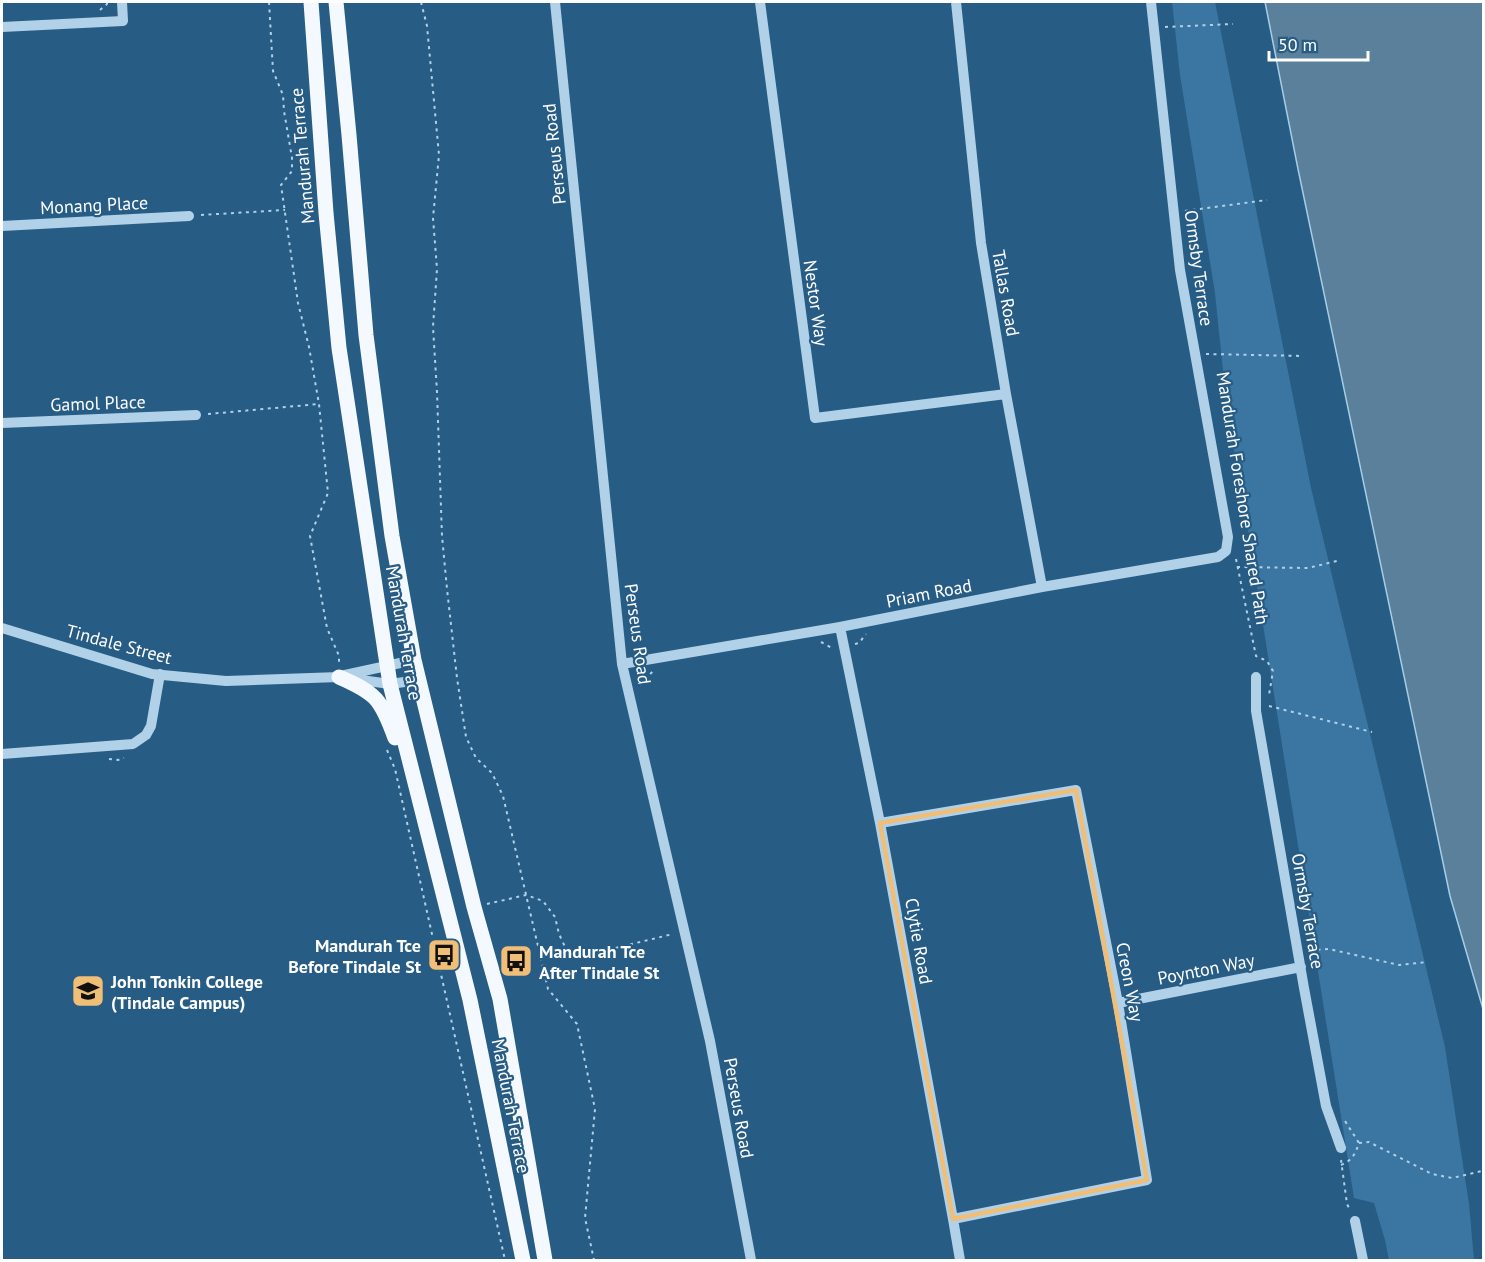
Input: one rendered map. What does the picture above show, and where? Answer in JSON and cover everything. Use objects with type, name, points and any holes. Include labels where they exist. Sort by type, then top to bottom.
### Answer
[{"type":"main road","name":"Mandurah Terrace","points":[[311,2],[326,213],[339,348],[390,684],[470,1000],[523,1260]]},
{"type":"main road","name":"Mandurah Terrace","points":[[336,2],[366,335],[392,536],[414,660],[474,907],[500,999],[545,1260]]},
{"type":"main road","points":[[339,677],[364,687],[380,703],[389,720],[394,737],[411,763]]},
{"type":"street","points":[[2,27],[123,21],[122,2]]},
{"type":"street","name":"Perseus Road","points":[[555,2],[622,664],[710,1041],[751,1260]]},
{"type":"street","name":"Nestor Way","points":[[760,2],[815,418],[1006,394]]},
{"type":"street","name":"Tallas Road","points":[[956,2],[981,243],[1042,587]]},
{"type":"street","name":"Ormsby Terrace","points":[[1152,2],[1180,270],[1228,537]]},
{"type":"street","name":"Monang Place","points":[[2,226],[189,216]]},
{"type":"street","name":"Gamol Place","points":[[2,423],[196,415]]},
{"type":"street","name":"Priam Road","points":[[622,664],[840,627],[1042,587],[1218,557],[1226,551],[1228,537]]},
{"type":"street","name":"Clytie Road","points":[[840,627],[880,823],[960,1260]]},
{"type":"street","name":"Tindale Street","points":[[2,628],[152,674],[226,681],[339,677],[390,684],[419,680]]},
{"type":"street","name":"Tindale Street","points":[[339,677],[414,660]]},
{"type":"street","points":[[2,754],[133,744],[146,735],[151,726],[160,674]]},
{"type":"street","name":"Ormsby Terrace","points":[[1256,677],[1256,711],[1326,1106],[1341,1148]]},
{"type":"street","name":"Creon Way","points":[[880,823],[1076,790],[1118,1003],[1147,1180],[953,1219]]},
{"type":"street","name":"Poynton Way","points":[[1118,1003],[1301,967]]},
{"type":"street","points":[[1355,1221],[1363,1260]]},
{"type":"path","points":[[269,2],[273,71],[283,95],[292,158],[292,171],[281,185],[298,303],[309,347],[319,404],[328,493],[310,536],[327,628],[339,656],[339,677]]},
{"type":"path","points":[[421,2],[427,26],[439,155],[433,218],[437,269],[433,327],[442,536],[457,678],[466,737],[476,758],[492,773],[503,796],[548,989],[577,1024],[595,1109],[585,1218],[594,1260]]},
{"type":"path","points":[[1162,27],[1233,24]]},
{"type":"path","points":[[1182,212],[1267,200]]},
{"type":"path","points":[[189,216],[285,210]]},
{"type":"path","points":[[1206,354],[1303,356]]},
{"type":"path","points":[[196,415],[319,404]]},
{"type":"path","name":"Mandurah Foreshore Shared Path","points":[[1235,556],[1256,656],[1267,661],[1273,671],[1268,697]]},
{"type":"path","points":[[1237,567],[1308,568],[1337,561]]},
{"type":"path","points":[[1264,709],[1266,705],[1372,732]]},
{"type":"path","points":[[384,743],[395,769],[505,1260]]},
{"type":"path","points":[[101,758],[118,760],[126,757]]},
{"type":"path","points":[[474,907],[526,895],[543,901],[555,917],[566,949],[578,957],[676,933]]},
{"type":"path","points":[[1307,950],[1329,950],[1400,965],[1427,962]]},
{"type":"path","points":[[1341,1114],[1359,1143]]},
{"type":"path","points":[[1359,1143],[1369,1142],[1432,1174],[1452,1178],[1482,1171]]},
{"type":"path","points":[[1355,1221],[1347,1204],[1341,1165],[1354,1157],[1359,1143]]},
{"type":"highlighted area","points":[[1076,790],[1147,1180],[953,1219],[880,823]]},
{"type":"shaded area","points":[[1172,2],[1215,2],[1311,488],[1445,1047],[1469,1204],[1474,1260],[1389,1260],[1374,1203],[1354,1198],[1227,409],[1215,293],[1180,75]]},
{"type":"shaded area","points":[[1265,2],[1483,2],[1483,1009],[1450,896]]},
{"type":"place","name":"Mandurah Tce Before Tindale St","points":[[444,955]]},
{"type":"place","name":"Mandurah Tce After Tindale St","points":[[516,961]]},
{"type":"place","name":"John Tonkin College (Tindale Campus)","points":[[88,991]]}]
